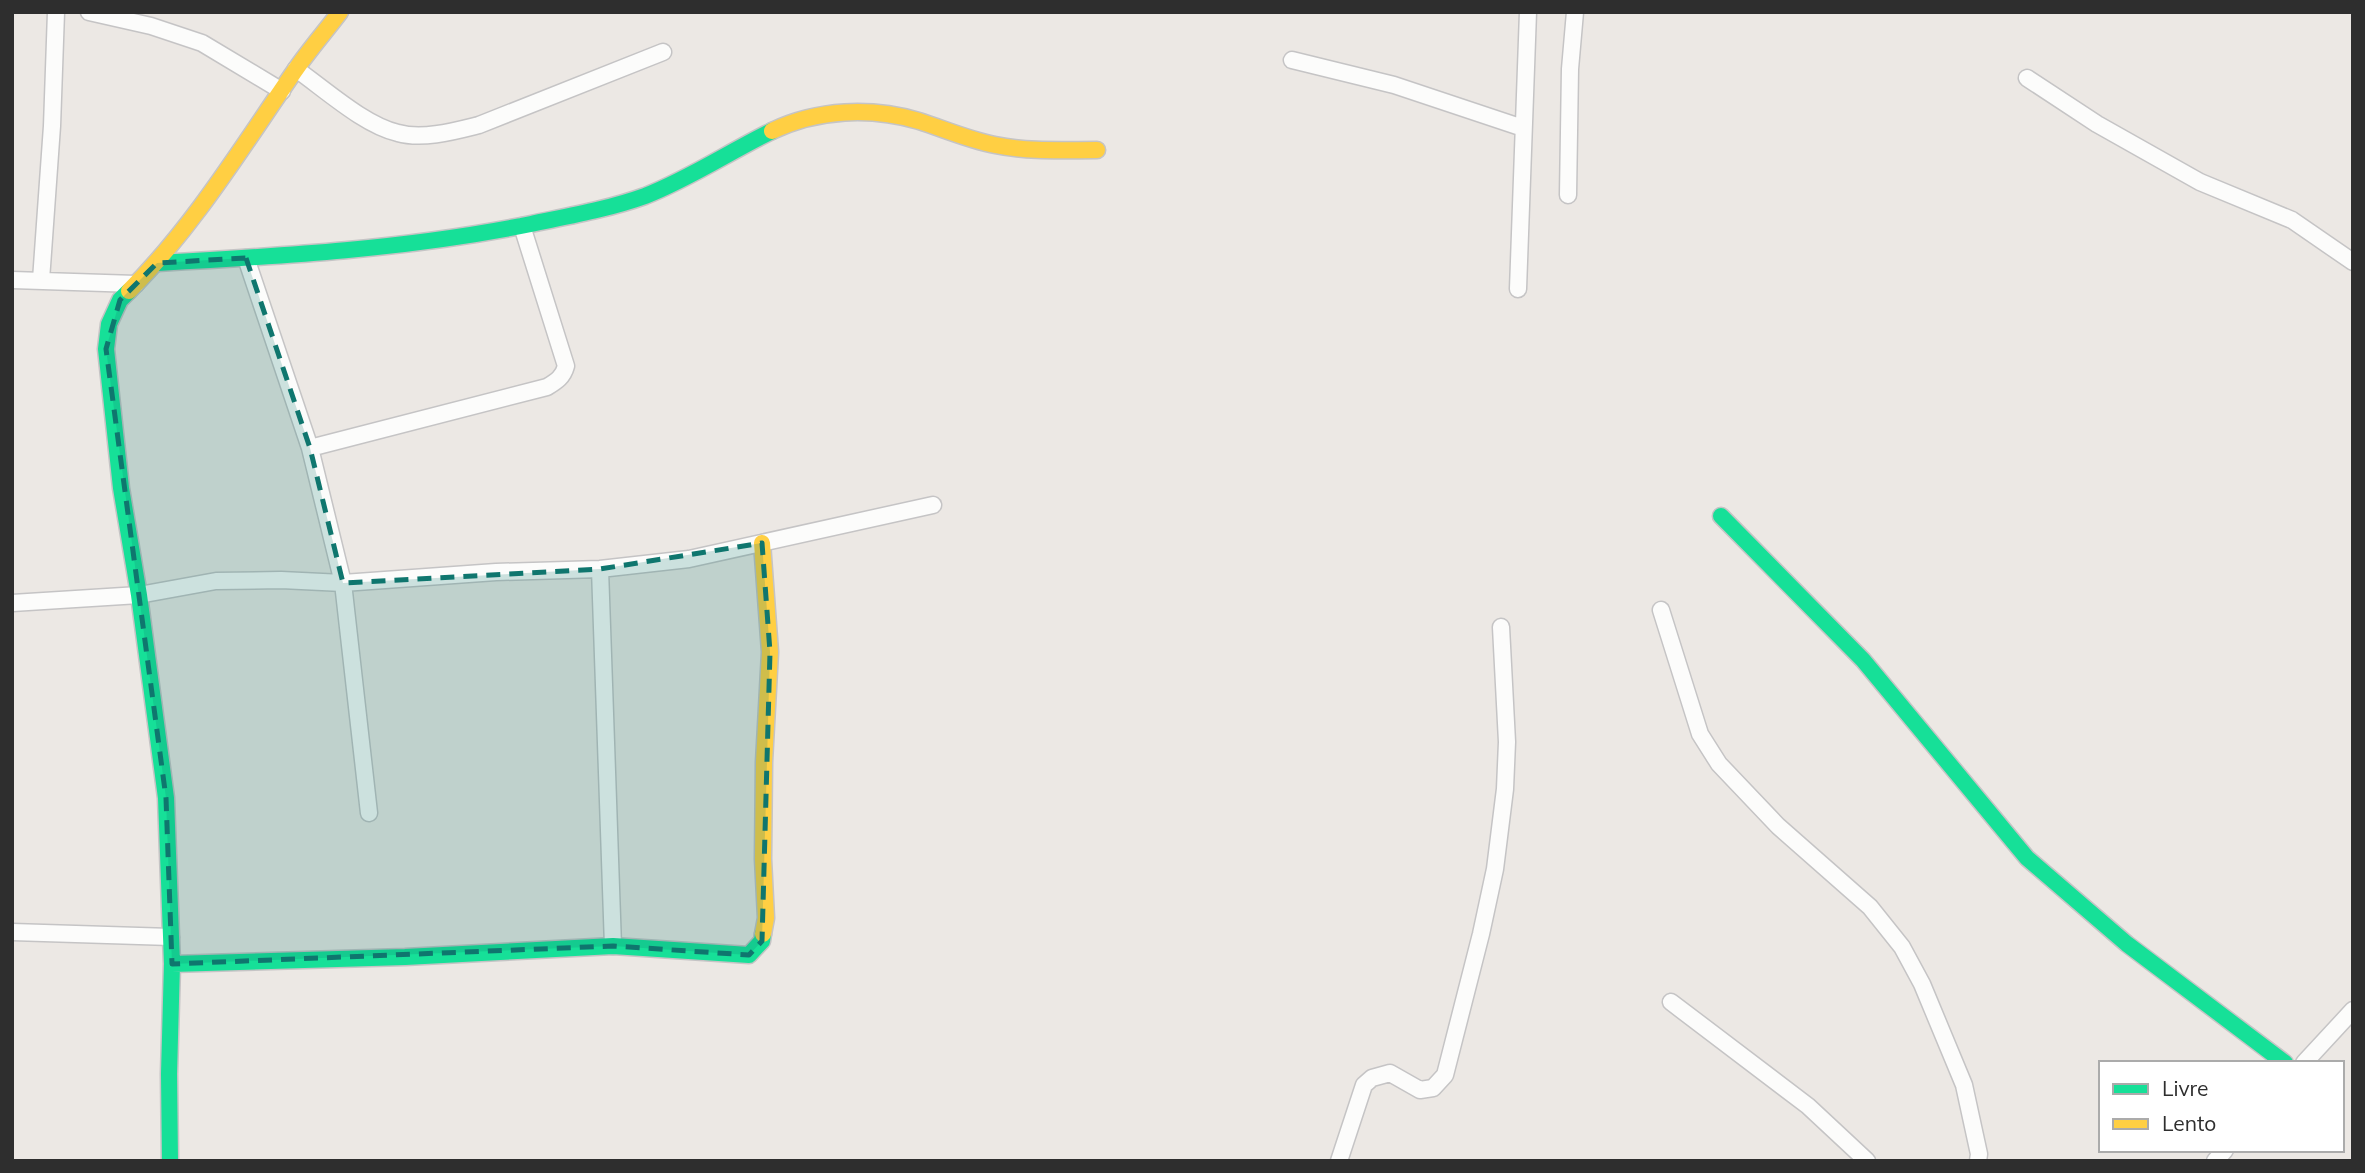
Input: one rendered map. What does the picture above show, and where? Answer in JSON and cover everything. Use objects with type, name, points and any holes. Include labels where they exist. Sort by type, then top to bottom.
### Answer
[{"type":"street","points":[[41,280],[52,126],[56,12]]},
{"type":"street","points":[[89,12],[151,26],[202,43],[282,91]]},
{"type":"street","points":[[180,1161],[170,1160],[172,964],[166,798],[139,595],[121,488],[106,349],[109,324],[120,300],[157,263],[340,12]]},
{"type":"street","points":[[1518,289],[1528,12]]},
{"type":"street","points":[[1568,195],[1570,69],[1575,12]]},
{"type":"street","points":[[296,69],[380,126],[400,134],[418,134],[479,125],[663,52]]},
{"type":"street","points":[[1292,60],[1394,85],[1523,128]]},
{"type":"street","points":[[2027,78],[2097,124],[2200,182],[2292,220],[2353,262]]},
{"type":"street","points":[[157,263],[409,243],[522,226],[624,202],[660,190],[783,126],[848,112],[888,112],[989,144],[1032,149],[1097,150]]},
{"type":"street","points":[[310,448],[547,387],[558,381],[566,366],[522,226]]},
{"type":"street","points":[[246,258],[310,448],[343,583],[369,813]]},
{"type":"street","points":[[12,280],[136,284]]},
{"type":"street","points":[[12,603],[139,595],[216,581],[343,583],[496,572],[600,569],[689,559],[933,505]]},
{"type":"street","points":[[1721,516],[1863,660],[2027,858],[2127,944],[2282,1061]]},
{"type":"street","points":[[172,964],[405,957],[613,946],[749,955],[762,941],[766,918],[763,859],[764,762],[770,652],[762,543]]},
{"type":"street","points":[[600,569],[613,946]]},
{"type":"street","points":[[1661,610],[1700,734],[1719,764],[1778,825],[1870,907],[1902,947],[1922,984],[1964,1085],[1979,1154],[1978,1161]]},
{"type":"street","points":[[1339,1161],[1364,1085],[1372,1078],[1390,1073],[1420,1090],[1433,1088],[1445,1075],[1495,869],[1505,789],[1507,742],[1502,627]]},
{"type":"street","points":[[12,932],[171,937]]},
{"type":"street","points":[[1671,1002],[1808,1106],[1867,1161]]},
{"type":"street","points":[[2306,1061],[2353,1010]]},
{"type":"highlighted area","points":[[246,258],[310,448],[343,583],[600,569],[762,543],[770,652],[762,941],[749,955],[613,946],[172,964],[166,798],[106,349],[120,300],[157,263]]},
{"type":"traffic: fast","points":[[157,263],[298,254],[438,240],[574,215],[645,196],[693,174],[772,131]]},
{"type":"traffic: fast","points":[[129,291],[120,300],[109,324],[106,349],[121,488],[139,595],[166,798],[172,964],[170,1161]]},
{"type":"traffic: fast","points":[[1721,516],[1863,660],[2027,858],[2127,944],[2282,1061]]},
{"type":"traffic: fast","points":[[172,964],[405,957],[613,946],[749,955],[762,941],[763,934]]},
{"type":"traffic: slow","points":[[129,291],[196,213],[299,64],[340,12]]},
{"type":"traffic: slow","points":[[772,131],[826,114],[864,112],[919,121],[995,145],[1021,149],[1097,150]]},
{"type":"traffic: slow","points":[[762,543],[770,652],[764,762],[763,859],[766,918],[763,934]]}]
